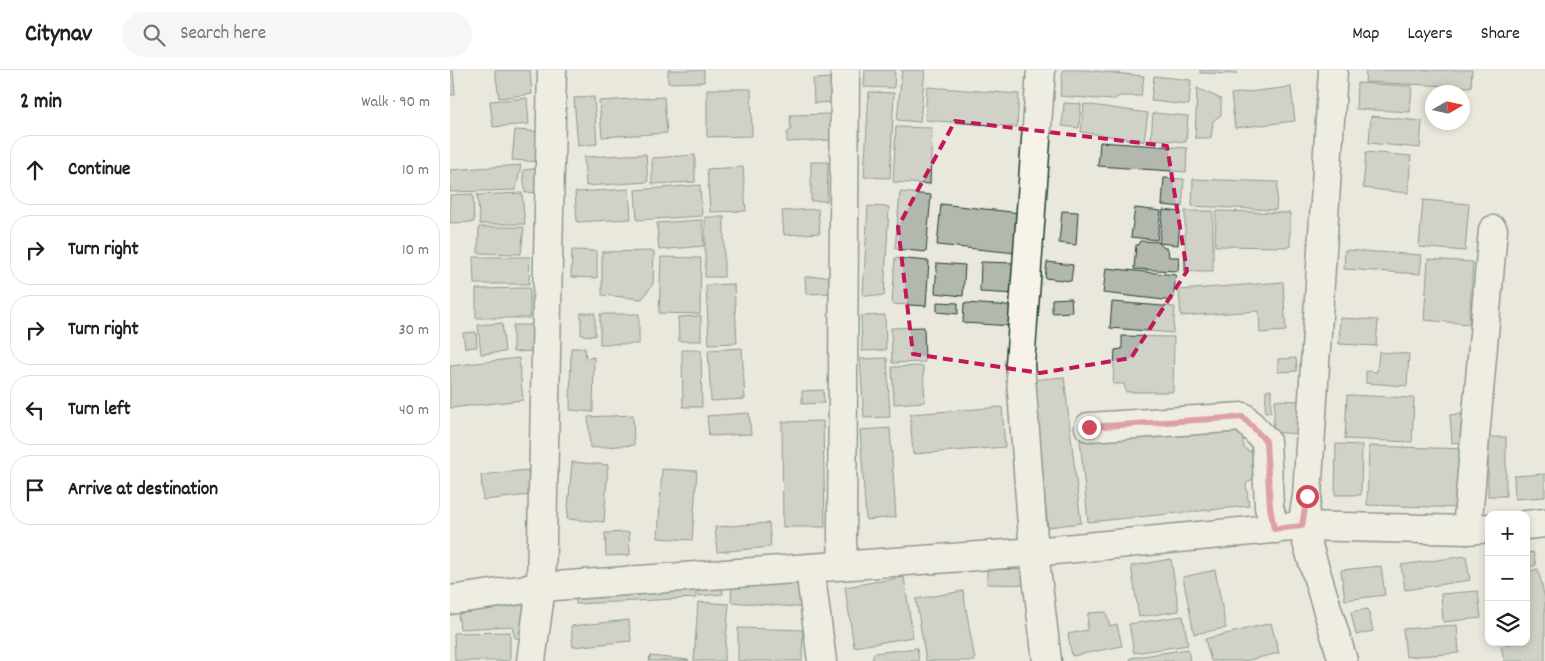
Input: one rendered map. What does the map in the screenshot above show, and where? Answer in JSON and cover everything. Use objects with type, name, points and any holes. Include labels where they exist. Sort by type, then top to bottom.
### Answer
[{"type":"street","points":[[531,661],[541,587],[552,70]]},
{"type":"street","points":[[844,565],[842,526],[845,70]]},
{"type":"street","points":[[1041,70],[1020,364],[1034,552],[1047,661]]},
{"type":"street","points":[[1333,70],[1307,496],[1302,526],[1343,661]]},
{"type":"street","points":[[450,600],[541,587],[1034,552],[1302,526],[1478,529],[1493,230]]},
{"type":"street","points":[[1089,427],[1243,417],[1266,441],[1270,507],[1274,529]]},
{"type":"street","points":[[1530,525],[1545,523]]},
{"type":"street","points":[[810,569],[822,661]]},
{"type":"highlighted area","points":[[955,121],[1167,146],[1187,271],[1131,358],[1040,373],[913,354],[898,227]]},
{"type":"building","points":[[495,70],[530,70],[532,94],[499,98]]},
{"type":"building","points":[[668,70],[704,70],[704,82],[668,83]]},
{"type":"building","points":[[865,70],[895,70],[894,88],[864,87]]},
{"type":"building","points":[[902,70],[925,70],[920,122],[897,120]]},
{"type":"building","points":[[1063,70],[1084,70],[1144,76],[1141,96],[1120,96],[1112,100],[1060,96]]},
{"type":"building","points":[[1200,70],[1236,70],[1236,74],[1200,73]]},
{"type":"building","points":[[1366,70],[1472,70],[1471,87],[1470,85],[1365,82]]},
{"type":"building","points":[[450,71],[453,71],[455,95],[450,95]]},
{"type":"building","points":[[1154,76],[1191,80],[1189,105],[1151,101]]},
{"type":"building","points":[[834,78],[835,102],[814,103],[813,79]]},
{"type":"building","points":[[1357,83],[1412,86],[1410,112],[1356,109]]},
{"type":"building","points":[[927,87],[1019,94],[1017,127],[925,120]]},
{"type":"building","points":[[1291,87],[1295,121],[1235,128],[1231,94]]},
{"type":"building","points":[[1197,88],[1221,99],[1221,115],[1213,121],[1211,138],[1195,138]]},
{"type":"building","points":[[707,89],[751,89],[752,136],[707,137]]},
{"type":"building","points":[[869,92],[894,93],[890,178],[864,177]]},
{"type":"building","points":[[594,97],[597,144],[578,146],[574,98]]},
{"type":"building","points":[[664,97],[667,133],[602,137],[599,101]]},
{"type":"building","points":[[527,98],[529,124],[493,127],[490,101]]},
{"type":"building","points":[[1064,103],[1081,104],[1079,128],[1062,126]]},
{"type":"building","points":[[1084,104],[1148,113],[1144,141],[1081,132]]},
{"type":"building","points":[[1153,113],[1188,116],[1186,142],[1151,139]]},
{"type":"building","points":[[832,114],[833,140],[787,142],[787,133],[791,130],[790,115]]},
{"type":"building","points":[[1371,116],[1422,121],[1420,148],[1369,143]]},
{"type":"building","points":[[896,127],[932,128],[930,184],[893,182]]},
{"type":"building","points":[[515,130],[544,132],[542,162],[512,160]]},
{"type":"building","points":[[1100,142],[1187,148],[1186,172],[1098,166]]},
{"type":"building","points":[[1366,152],[1411,156],[1408,193],[1363,188]]},
{"type":"building","points":[[646,154],[648,182],[586,186],[584,157]]},
{"type":"building","points":[[695,155],[695,182],[652,184],[652,158]]},
{"type":"building","points":[[811,162],[828,162],[827,201],[811,201]]},
{"type":"building","points":[[521,165],[516,190],[450,192],[450,170]]},
{"type":"building","points":[[743,167],[746,211],[710,212],[707,169]]},
{"type":"building","points":[[543,168],[544,192],[525,193],[523,170]]},
{"type":"building","points":[[1164,178],[1184,179],[1182,207],[1162,205]]},
{"type":"building","points":[[1193,179],[1278,182],[1276,210],[1192,206]]},
{"type":"building","points":[[700,185],[702,216],[637,220],[635,190]]},
{"type":"building","points":[[629,189],[631,219],[577,222],[575,192]]},
{"type":"building","points":[[900,192],[931,195],[926,252],[895,249]]},
{"type":"building","points":[[522,193],[525,224],[480,224],[477,195]]},
{"type":"building","points":[[473,194],[474,222],[450,223],[450,195]]},
{"type":"building","points":[[1423,200],[1469,204],[1465,251],[1419,247]]},
{"type":"building","points":[[941,204],[1020,213],[1016,253],[937,245]]},
{"type":"building","points":[[868,206],[889,207],[884,296],[863,295]]},
{"type":"building","points":[[1135,208],[1161,211],[1157,240],[1131,237]]},
{"type":"building","points":[[818,209],[820,233],[784,235],[782,211]]},
{"type":"building","points":[[1163,210],[1181,212],[1178,245],[1159,243]]},
{"type":"building","points":[[1062,211],[1078,212],[1076,245],[1059,243]]},
{"type":"building","points":[[1185,211],[1213,211],[1213,271],[1185,271]]},
{"type":"building","points":[[1216,211],[1290,213],[1290,247],[1215,246]]},
{"type":"building","points":[[705,217],[724,217],[724,277],[705,277]]},
{"type":"building","points":[[702,220],[704,246],[659,250],[657,223]]},
{"type":"building","points":[[479,227],[524,227],[521,254],[478,253]]},
{"type":"building","points":[[1140,241],[1158,242],[1168,249],[1169,257],[1179,257],[1178,271],[1134,269],[1136,245]]},
{"type":"building","points":[[572,250],[597,251],[597,278],[571,277]]},
{"type":"building","points":[[1345,250],[1422,255],[1420,274],[1344,269]]},
{"type":"building","points":[[654,251],[653,284],[642,299],[602,295],[602,252]]},
{"type":"building","points":[[473,257],[530,257],[529,284],[474,284]]},
{"type":"building","points":[[661,257],[701,258],[700,314],[659,313]]},
{"type":"building","points":[[895,258],[929,261],[926,306],[892,304]]},
{"type":"building","points":[[1428,259],[1473,262],[1469,324],[1424,320]]},
{"type":"building","points":[[981,262],[1017,263],[1016,294],[980,292]]},
{"type":"building","points":[[1047,262],[1073,265],[1071,281],[1045,278]]},
{"type":"building","points":[[937,263],[965,265],[963,296],[935,293]]},
{"type":"building","points":[[1106,268],[1176,275],[1173,301],[1103,293]]},
{"type":"building","points":[[831,276],[832,293],[806,294],[805,277]]},
{"type":"building","points":[[1283,282],[1286,331],[1260,333],[1259,311],[1181,316],[1179,290]]},
{"type":"building","points":[[734,284],[737,343],[709,344],[706,285]]},
{"type":"building","points":[[530,288],[530,318],[476,318],[476,289]]},
{"type":"building","points":[[1071,298],[1072,312],[1052,313],[1052,299]]},
{"type":"building","points":[[937,302],[958,303],[958,314],[937,312]]},
{"type":"building","points":[[1112,302],[1175,307],[1173,333],[1110,328]]},
{"type":"building","points":[[964,303],[1013,306],[1012,326],[963,323]]},
{"type":"building","points":[[581,313],[595,313],[595,336],[581,335]]},
{"type":"building","points":[[600,314],[639,314],[639,344],[600,344]]},
{"type":"building","points":[[885,315],[886,350],[862,351],[861,316]]},
{"type":"building","points":[[701,316],[701,341],[679,341],[678,317]]},
{"type":"building","points":[[1340,318],[1378,320],[1376,346],[1339,344]]},
{"type":"building","points":[[502,323],[505,352],[481,354],[478,325]]},
{"type":"building","points":[[513,325],[537,325],[537,351],[513,352]]},
{"type":"building","points":[[924,327],[925,362],[892,363],[891,328]]},
{"type":"building","points":[[476,332],[477,347],[465,348],[463,333]]},
{"type":"building","points":[[1122,336],[1174,337],[1173,392],[1126,392],[1124,384],[1113,384],[1115,350],[1122,349]]},
{"type":"building","points":[[571,348],[585,348],[586,359],[594,357],[593,412],[570,410]]},
{"type":"building","points":[[742,348],[745,399],[711,401],[708,350]]},
{"type":"building","points":[[682,350],[701,350],[702,407],[683,407]]},
{"type":"building","points":[[1379,352],[1409,354],[1407,386],[1366,383],[1366,371],[1377,372]]},
{"type":"building","points":[[519,358],[523,400],[450,408],[450,366]]},
{"type":"building","points":[[887,358],[890,417],[864,418],[860,359]]},
{"type":"building","points":[[1296,358],[1297,371],[1278,372],[1278,359]]},
{"type":"building","points":[[923,366],[925,402],[894,404],[892,367]]},
{"type":"building","points":[[1064,377],[1081,523],[1048,527],[1031,380]]},
{"type":"building","points":[[823,390],[824,403],[802,404],[802,391]]},
{"type":"building","points":[[1266,390],[1271,390],[1271,412],[1265,412]]},
{"type":"building","points":[[1347,395],[1414,398],[1412,442],[1345,439]]},
{"type":"building","points":[[1275,400],[1300,401],[1298,434],[1273,432]]},
{"type":"building","points":[[1002,407],[1005,447],[913,454],[910,414]]},
{"type":"building","points":[[749,413],[751,434],[709,436],[707,416]]},
{"type":"building","points":[[1468,413],[1470,441],[1452,443],[1450,415]]},
{"type":"building","points":[[633,415],[634,445],[590,448],[588,417]]},
{"type":"building","points":[[823,421],[825,527],[783,527],[782,422]]},
{"type":"building","points":[[1240,424],[1244,448],[1258,456],[1260,473],[1246,484],[1249,506],[1088,522],[1080,439]]},
{"type":"building","points":[[890,428],[896,517],[866,520],[860,430]]},
{"type":"building","points":[[1488,437],[1506,437],[1506,496],[1488,496]]},
{"type":"building","points":[[1336,444],[1362,445],[1361,495],[1335,495]]},
{"type":"building","points":[[1369,446],[1465,449],[1463,508],[1367,505]]},
{"type":"building","points":[[572,462],[608,465],[604,522],[567,519]]},
{"type":"building","points":[[662,469],[697,471],[692,540],[658,538]]},
{"type":"building","points":[[528,470],[530,495],[483,500],[481,475]]},
{"type":"building","points":[[1545,474],[1545,497],[1515,499],[1514,476]]},
{"type":"building","points":[[769,523],[771,547],[717,552],[715,527]]},
{"type":"building","points":[[629,532],[630,555],[606,556],[605,533]]},
{"type":"building","points":[[1530,552],[1533,552],[1536,565],[1530,567],[1530,556]]},
{"type":"building","points":[[1466,556],[1470,580],[1405,590],[1401,565]]},
{"type":"building","points":[[1171,559],[1179,611],[1139,617],[1131,566]]},
{"type":"building","points":[[1381,566],[1385,595],[1345,600],[1341,570]]},
{"type":"building","points":[[987,569],[1033,570],[1033,585],[987,584]]},
{"type":"building","points":[[1538,569],[1545,599],[1545,661],[1504,661],[1501,646],[1530,646],[1530,571]]},
{"type":"building","points":[[1215,570],[1226,628],[1194,634],[1183,577]]},
{"type":"building","points":[[904,577],[913,637],[854,647],[845,587]]},
{"type":"building","points":[[732,578],[812,584],[810,608],[731,602]]},
{"type":"building","points":[[695,580],[696,598],[576,604],[575,586]]},
{"type":"building","points":[[722,586],[723,594],[698,596],[698,588]]},
{"type":"building","points":[[963,591],[975,661],[926,661],[916,599]]},
{"type":"building","points":[[1478,591],[1481,618],[1443,622],[1441,594]]},
{"type":"building","points":[[698,602],[729,604],[724,661],[694,661]]},
{"type":"building","points":[[529,604],[528,639],[515,638],[512,626],[460,629],[458,613]]},
{"type":"building","points":[[1368,609],[1373,631],[1356,635],[1351,612]]},
{"type":"building","points":[[1106,612],[1110,626],[1117,624],[1122,646],[1072,656],[1068,634],[1087,630],[1088,613]]},
{"type":"building","points":[[1183,616],[1188,645],[1134,653],[1129,624]]},
{"type":"building","points":[[629,620],[631,641],[573,647],[571,626]]},
{"type":"building","points":[[1271,623],[1279,653],[1245,661],[1211,661],[1205,639]]},
{"type":"building","points":[[1457,625],[1459,653],[1406,657],[1403,629]]},
{"type":"building","points":[[738,628],[803,630],[802,661],[738,661]]},
{"type":"building","points":[[510,632],[510,661],[455,661],[454,633]]},
{"type":"building","points":[[917,648],[919,661],[872,661],[874,653]]},
{"type":"building","points":[[1188,649],[1190,661],[1130,661],[1130,658]]},
{"type":"building","points":[[650,656],[689,660],[689,661],[649,661]]},
{"type":"route","points":[[1089,427],[1243,417],[1266,441],[1270,507],[1274,529],[1302,526],[1307,496]]}]
